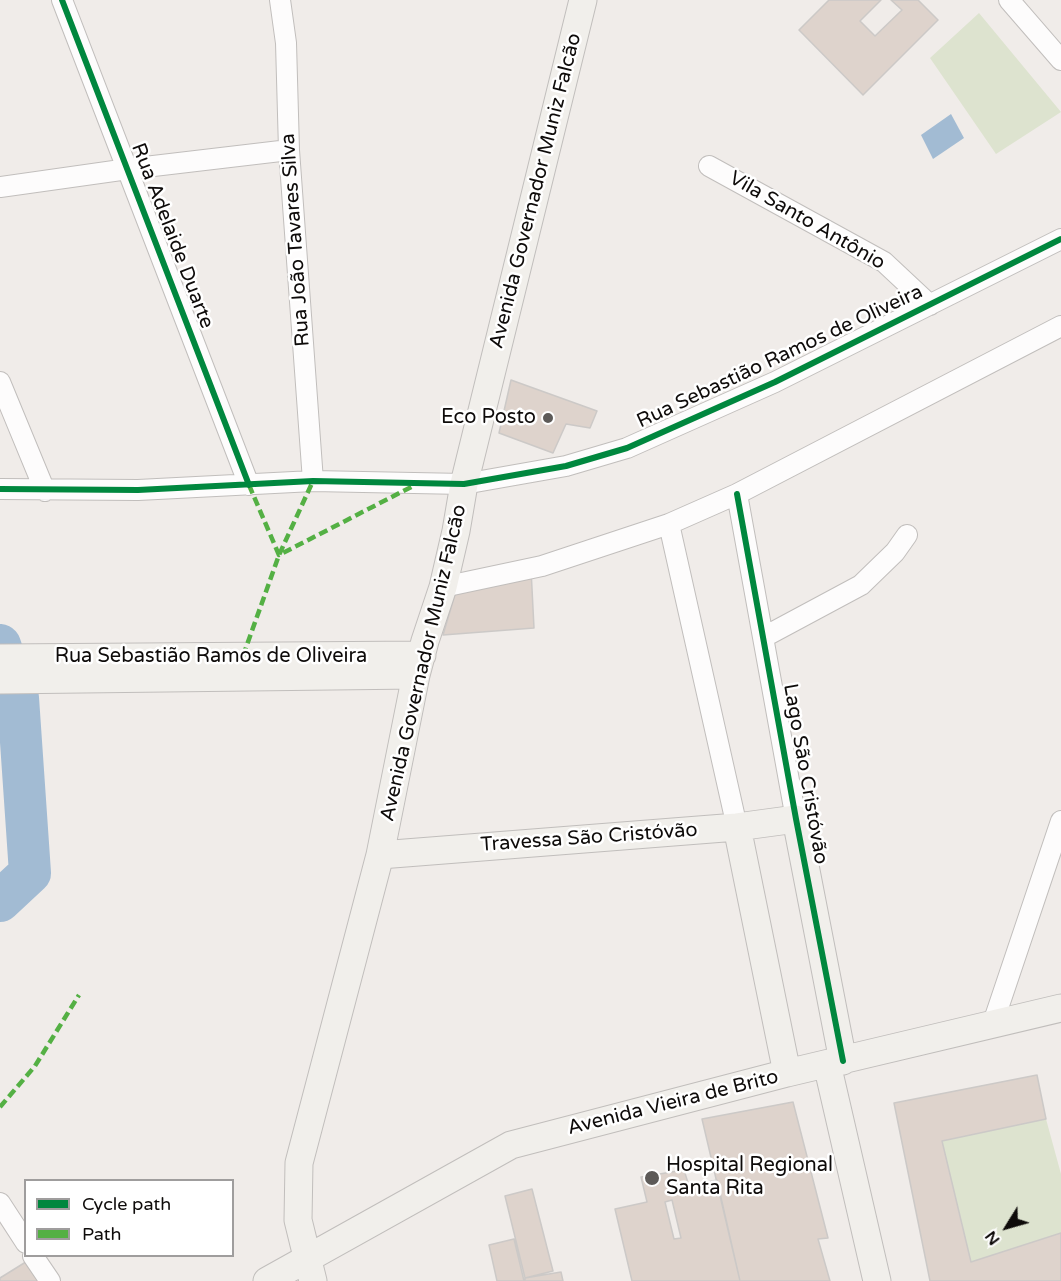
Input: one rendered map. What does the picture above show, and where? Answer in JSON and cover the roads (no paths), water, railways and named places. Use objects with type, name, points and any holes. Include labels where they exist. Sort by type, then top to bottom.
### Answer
[{"type":"main road","name":"Avenida Governador Muniz Falcão","points":[[311,1269],[298,1220],[299,1163],[380,855],[419,665],[443,586],[464,484],[583,0]]},
{"type":"main road","name":"Rua Sebastião Ramos de Oliveira","points":[[10,669],[419,665]]},
{"type":"main road","name":"Travessa São Cristóvão","points":[[380,855],[736,827],[796,819]]},
{"type":"main road","name":"Lago São Cristóvão","points":[[796,819],[835,1062],[878,1281]]},
{"type":"main road","points":[[736,827],[788,1073]]},
{"type":"main road","name":"Avenida Vieira de Brito","points":[[267,1281],[311,1269],[511,1145],[788,1073],[1061,1008]]},
{"type":"street","name":"Rua Adelaide Duarte","points":[[63,0],[249,485]]},
{"type":"street","name":"Rua João Tavares Silva","points":[[280,0],[286,43],[289,150],[313,481]]},
{"type":"street","points":[[1009,0],[1061,60]]},
{"type":"street","points":[[0,187],[289,150]]},
{"type":"street","name":"Vila Santo Antônio","points":[[709,166],[884,262],[930,305]]},
{"type":"street","name":"Rua Sebastião Ramos de Oliveira","points":[[0,489],[138,490],[313,481],[464,484],[566,466],[627,448],[776,382],[1061,239]]},
{"type":"street","points":[[443,586],[542,566],[669,524],[737,494],[1061,326]]},
{"type":"street","points":[[0,382],[45,491]]},
{"type":"street","name":"Lago São Cristóvão","points":[[737,494],[796,819]]},
{"type":"street","points":[[669,524],[736,827]]},
{"type":"street","points":[[764,637],[861,585],[895,552],[907,535]]},
{"type":"street","points":[[993,1023],[1061,821]]},
{"type":"street","points":[[0,1203],[24,1240]]},
{"type":"street","points":[[34,1257],[50,1281]]},
{"type":"water","points":[[951,114],[964,138],[933,159],[921,135]]},
{"type":"waterway","points":[[0,645],[18,698],[30,873],[0,901]]},
{"type":"place","name":"Eco Posto","points":[[548,418]]},
{"type":"place","name":"Hospital Regional Santa Rita","points":[[652,1178]]}]
